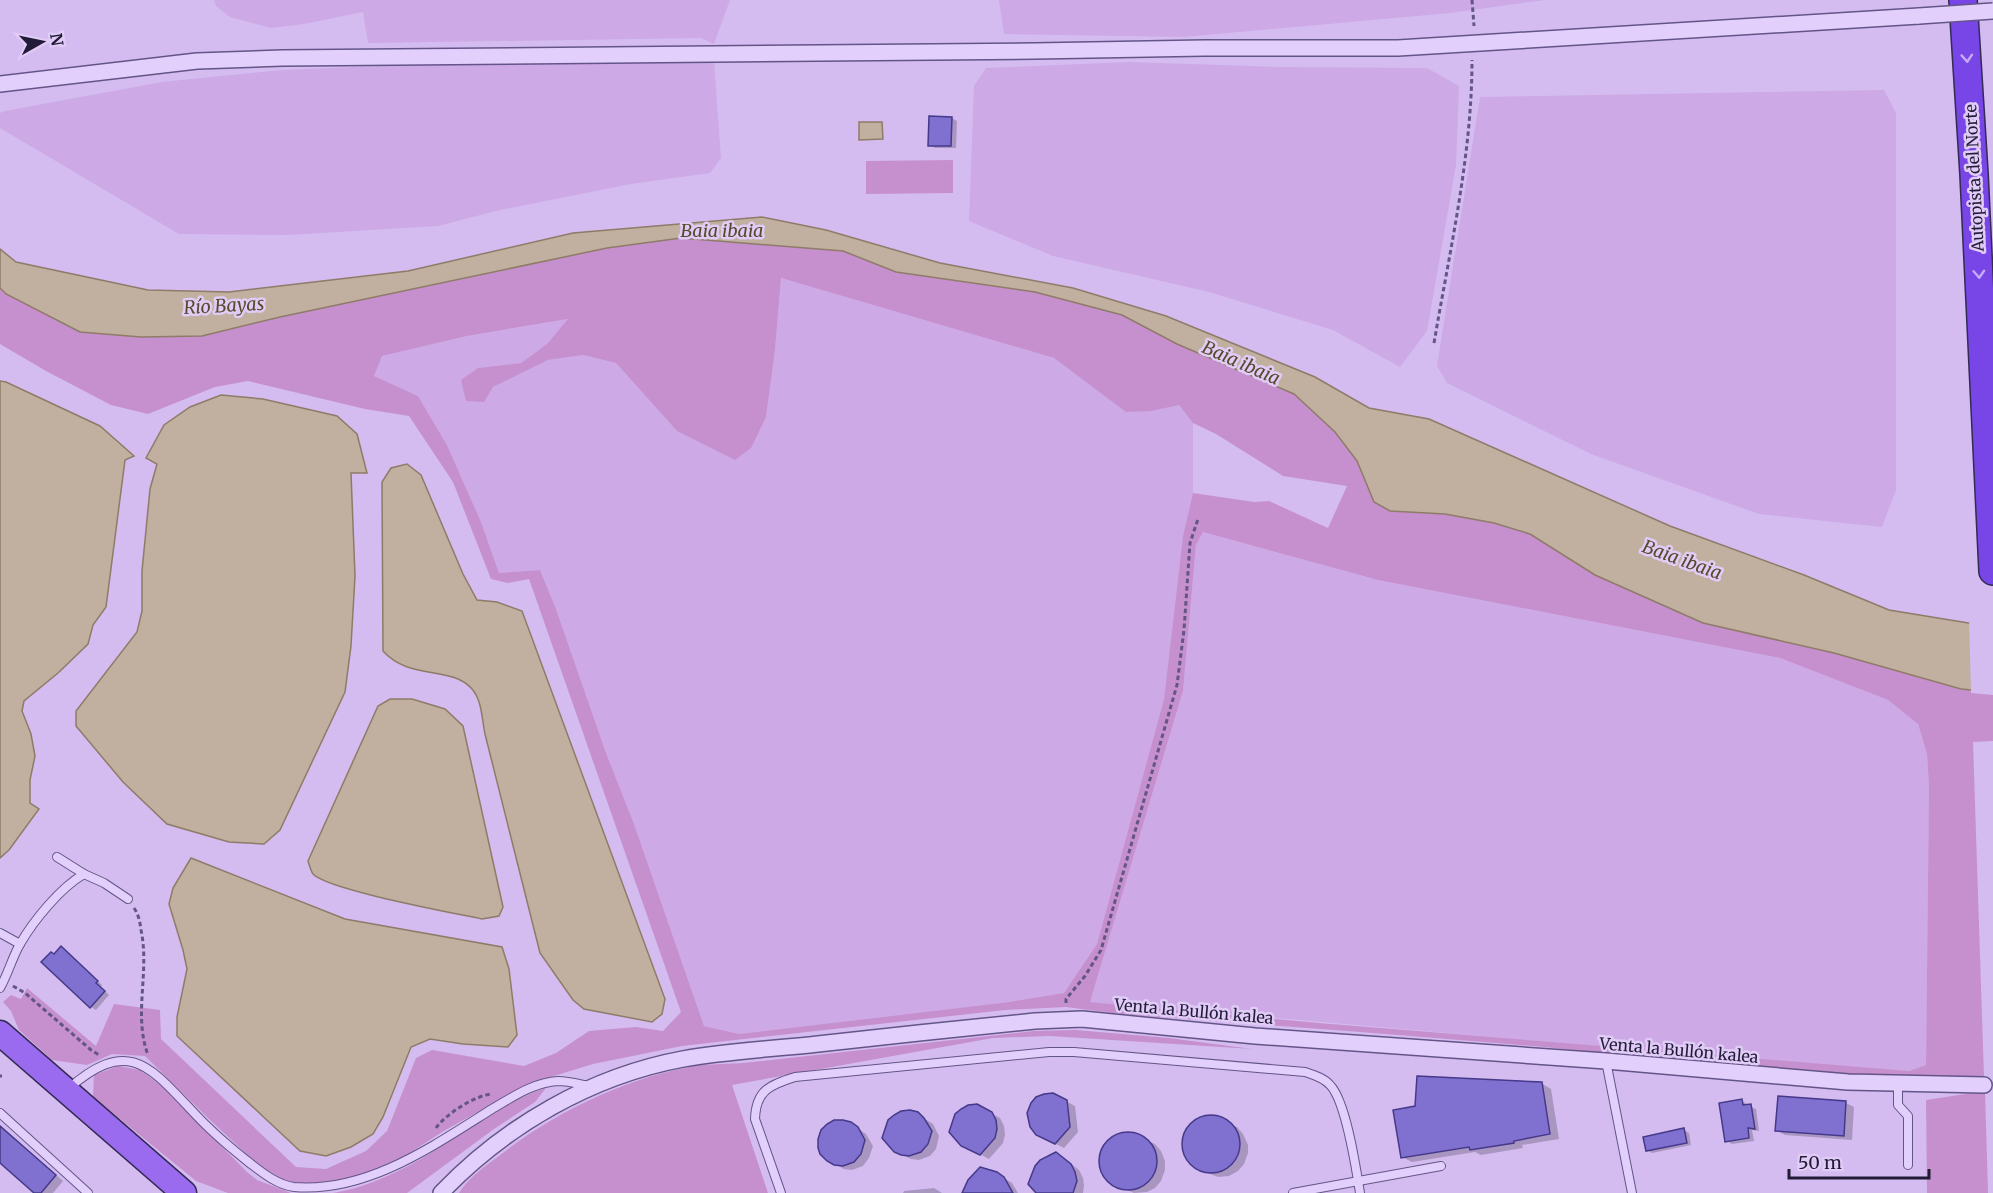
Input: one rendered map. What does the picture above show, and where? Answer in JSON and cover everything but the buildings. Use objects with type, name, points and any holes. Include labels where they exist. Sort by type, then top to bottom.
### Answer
[{"type":"highway","name":"Autopista del Norte","points":[[1963,0],[1974,174],[1993,571]]},
{"type":"highway","points":[[0,1033],[184,1193]]},
{"type":"street","points":[[0,84],[197,61],[282,57],[1398,48],[1993,11]]},
{"type":"street","name":"Venta la Bullón kalea","points":[[441,1193],[495,1143],[544,1112],[582,1091],[637,1070],[705,1056],[1035,1021],[1082,1019],[1255,1036],[1606,1061],[1848,1082],[1984,1084]]},
{"type":"lane","points":[[57,857],[128,899]]},
{"type":"lane","points":[[2,984],[20,944],[44,911],[72,880],[84,874]]},
{"type":"lane","points":[[0,933],[20,944]]},
{"type":"lane","points":[[781,1193],[755,1119],[755,1106],[761,1094],[769,1087],[795,1077],[1049,1052],[1074,1052],[1294,1071],[1314,1075],[1331,1086],[1340,1102],[1360,1193]]},
{"type":"lane","points":[[66,1091],[86,1073],[112,1062],[124,1060],[138,1062],[154,1074],[207,1127],[268,1177],[290,1187],[312,1190],[348,1185],[398,1166],[532,1087],[558,1081],[594,1087]]},
{"type":"lane","points":[[1606,1061],[1632,1193]]},
{"type":"lane","points":[[1898,1083],[1898,1105],[1908,1116],[1908,1166]]},
{"type":"lane","points":[[0,1113],[88,1193]]},
{"type":"lane","points":[[1293,1193],[1441,1166]]},
{"type":"path","points":[[1434,343],[1467,146],[1472,99],[1474,26],[1472,0]]},
{"type":"path","points":[[1066,1020],[1066,999],[1085,976],[1101,950],[1177,685],[1184,630],[1190,543],[1198,519]]},
{"type":"path","points":[[128,899],[138,913],[144,944],[142,1040],[154,1074]]},
{"type":"path","points":[[2,984],[25,993],[92,1050],[112,1062]]},
{"type":"shaded area","points":[[214,0],[730,0],[714,44],[701,38],[368,43],[363,12],[271,28],[230,17],[216,6]]},
{"type":"shaded area","points":[[999,0],[1545,0],[1450,13],[1183,37],[1004,34]]},
{"type":"shaded area","points":[[714,62],[721,158],[710,173],[631,184],[500,210],[438,226],[288,235],[179,234],[0,128],[0,113],[5,111],[162,82],[282,70],[454,63]]},
{"type":"shaded area","points":[[1129,62],[1280,67],[1427,68],[1459,86],[1456,165],[1427,331],[1400,367],[1333,330],[1209,292],[1053,256],[969,221],[974,86],[986,68]]},
{"type":"shaded area","points":[[1884,90],[1896,113],[1896,490],[1882,527],[1759,514],[1591,454],[1447,383],[1437,366],[1480,97]]},
{"type":"shaded area","points":[[953,160],[953,193],[866,194],[866,161]]},
{"type":"shaded area","points":[[681,238],[843,251],[896,272],[1035,292],[1122,315],[1177,344],[1294,394],[1335,432],[1357,461],[1374,502],[1494,523],[1530,534],[1595,575],[1834,653],[1960,689],[1993,692],[1993,741],[1973,742],[1984,1077],[1822,1073],[1500,1043],[1120,1014],[1066,1007],[1005,1010],[682,1046],[593,1064],[528,1084],[442,1132],[396,1162],[353,1179],[323,1186],[290,1184],[256,1163],[145,1056],[112,1054],[87,1065],[52,1060],[19,1030],[11,1011],[3,1002],[11,995],[21,999],[27,988],[96,1046],[114,1004],[160,1010],[161,1039],[296,1167],[326,1169],[366,1151],[387,1131],[416,1058],[432,1050],[524,1066],[556,1053],[589,1031],[636,1027],[663,1031],[681,1012],[529,579],[508,583],[491,579],[453,482],[409,416],[365,409],[248,381],[215,387],[148,414],[111,405],[0,344],[0,288],[6,294],[141,337],[202,336],[280,317],[607,248]],"holes":[[[781,278],[1054,358],[1126,412],[1151,411],[1179,405],[1193,423],[1216,434],[1283,476],[1347,486],[1328,528],[1269,501],[1254,502],[1193,493],[1183,536],[1164,699],[1097,944],[1064,993],[1009,1002],[739,1034],[704,1026],[634,824],[540,570],[499,573],[481,522],[447,445],[418,396],[374,376],[382,356],[467,336],[568,319],[547,344],[521,363],[478,368],[461,380],[466,401],[484,402],[493,387],[548,360],[583,355],[616,363],[677,431],[735,460],[751,448],[766,417]],[[1203,532],[1378,580],[1780,658],[1888,700],[1918,724],[1927,754],[1929,787],[1926,1065],[1909,1071],[1090,1002],[1183,691],[1196,545]]]},
{"type":"shaded area","points":[[781,278],[1054,358],[1126,411],[1151,411],[1179,404],[1193,423],[1193,493],[1183,537],[1164,699],[1097,944],[1064,993],[1009,1002],[739,1034],[704,1026],[634,824],[540,570],[499,573],[481,522],[447,445],[418,396],[374,376],[382,356],[467,336],[569,319],[547,344],[521,363],[478,368],[493,387],[548,360],[583,355],[616,363],[677,431],[766,417]]},
{"type":"shaded area","points":[[1203,532],[1378,580],[1780,658],[1888,700],[1918,724],[1927,754],[1929,787],[1926,1065],[1909,1071],[1090,1002],[1183,691],[1196,545]]},
{"type":"shaded area","points":[[1076,1030],[1169,1038],[1252,1049],[1050,1036],[993,1038],[732,1085],[768,1193],[459,1193],[472,1177],[488,1164],[544,1125],[594,1098],[648,1077],[702,1065],[743,1063],[1034,1031]]},
{"type":"shaded area","points":[[118,1066],[140,1070],[162,1086],[247,1172],[257,1180],[291,1193],[228,1193],[196,1181],[93,1097],[94,1075]]},
{"type":"shaded area","points":[[546,1088],[535,1102],[407,1193],[333,1193],[353,1189],[390,1175],[510,1104]]},
{"type":"shaded area","points":[[1985,1091],[1988,1193],[1927,1193],[1926,1100]]},
{"type":"water","points":[[859,122],[882,122],[883,139],[859,140]]},
{"type":"water","points":[[762,217],[826,230],[940,263],[1073,288],[1166,316],[1315,377],[1369,408],[1429,419],[1670,526],[1804,575],[1889,610],[1993,627],[1993,692],[1961,689],[1834,653],[1703,623],[1595,575],[1530,534],[1494,523],[1445,514],[1390,511],[1374,502],[1357,461],[1335,432],[1294,394],[1177,344],[1122,315],[1035,292],[896,272],[843,251],[681,238],[607,248],[280,317],[202,336],[141,337],[80,332],[6,294],[0,288],[0,249],[16,262],[148,290],[229,292],[408,271],[573,233]]},
{"type":"water","points":[[0,381],[100,426],[134,456],[125,460],[106,607],[93,625],[88,644],[24,701],[22,711],[31,734],[35,756],[30,780],[30,803],[39,809],[9,850],[0,858]]},
{"type":"water","points":[[221,395],[263,399],[337,416],[357,434],[367,473],[351,473],[355,576],[351,646],[345,692],[280,830],[264,844],[229,842],[167,824],[123,782],[76,726],[76,711],[137,632],[142,611],[142,571],[150,489],[157,464],[146,458],[164,425],[190,407]]},
{"type":"water","points":[[407,464],[421,475],[463,574],[477,600],[497,602],[522,611],[665,999],[662,1014],[652,1022],[584,1009],[573,1000],[540,953],[485,734],[480,704],[475,694],[463,682],[453,677],[405,666],[383,651],[382,482],[391,468]]},
{"type":"water","points":[[390,699],[412,699],[445,709],[463,726],[503,907],[499,916],[482,919],[366,894],[323,880],[312,873],[308,861],[378,706]]},
{"type":"water","points":[[191,858],[345,919],[502,947],[509,969],[517,1035],[508,1047],[430,1039],[411,1047],[383,1117],[373,1134],[351,1147],[326,1156],[300,1151],[177,1036],[177,1017],[187,969],[169,904],[173,888]]},
{"type":"pier","points":[[1969,619],[1993,624],[1993,695],[1971,693]]},
{"type":"water label","name":"Baia ibaia","points":[[722,231]]},
{"type":"water label","name":"Río Bayas","points":[[224,306]]},
{"type":"water label","name":"Baia ibaia","points":[[1241,363]]},
{"type":"water label","name":"Baia ibaia","points":[[1682,560]]}]
